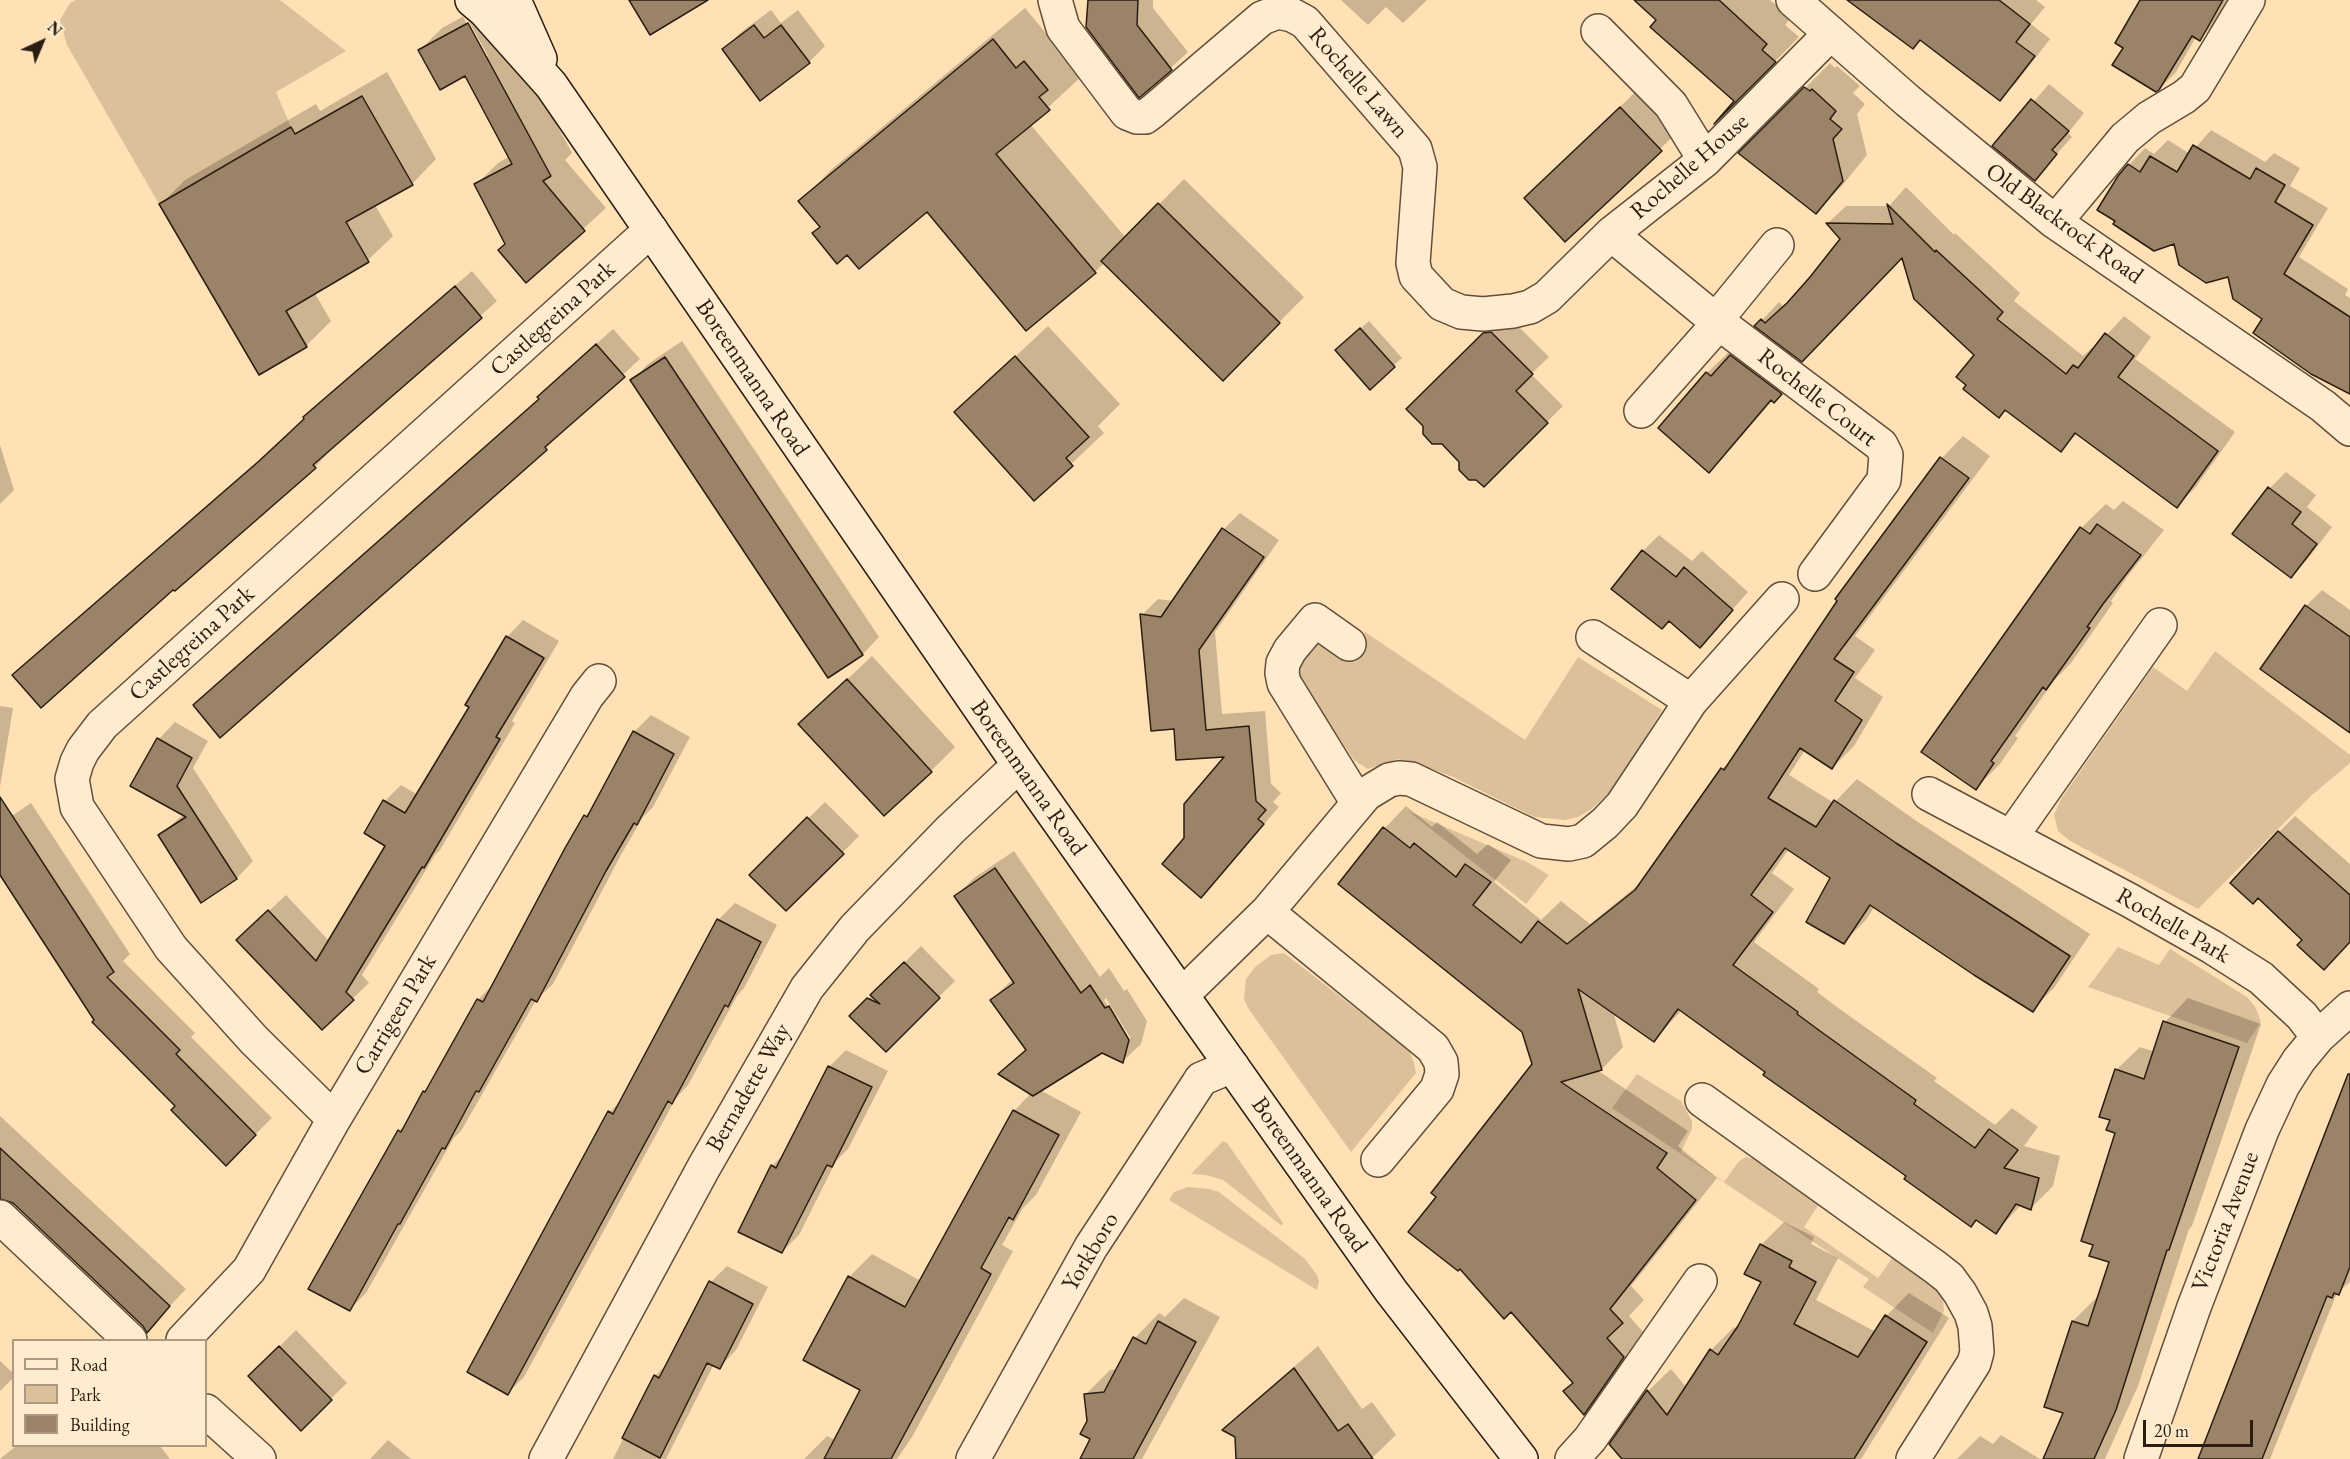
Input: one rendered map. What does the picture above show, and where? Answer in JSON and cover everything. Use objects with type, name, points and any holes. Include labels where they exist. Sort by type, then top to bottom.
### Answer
[{"type":"street","name":"Boreenmanna Road","points":[[472,0],[485,11],[552,85],[1019,765],[1391,1291],[1521,1459]]},
{"type":"street","name":"Boreenmanna Road","points":[[514,0],[552,85]]},
{"type":"street","name":"Rochelle Lawn","points":[[1055,0],[1063,28],[1127,113],[1137,117],[1145,117],[1154,111],[1262,18],[1278,12],[1292,15],[1305,22],[1415,149],[1420,166],[1413,263],[1416,276],[1424,286],[1442,304],[1461,312],[1483,314],[1530,307],[1547,297]]},
{"type":"street","name":"Old Blackrock Road","points":[[1793,0],[1941,129],[2055,222],[2304,393],[2350,429]]},
{"type":"street","points":[[2055,222],[2125,138],[2149,118],[2195,88],[2248,0]]},
{"type":"street","points":[[1598,31],[1671,105],[1705,160]]},
{"type":"street","name":"Rochelle House","points":[[1547,297],[1611,234],[1705,160],[1830,33]]},
{"type":"street","name":"Castlegreina Park","points":[[334,1119],[254,1040],[171,948],[76,807],[72,779],[76,762],[102,725],[651,230]]},
{"type":"street","name":"Rochelle Court","points":[[1611,234],[1717,321],[1881,445],[1886,455],[1884,480],[1815,574]]},
{"type":"street","points":[[1641,411],[1777,245]]},
{"type":"street","points":[[1182,995],[1267,912],[1358,803],[1379,784],[1399,778],[1411,779],[1541,841],[1569,844],[1582,840],[1605,823],[1622,805],[1691,701],[1782,599]]},
{"type":"street","points":[[1349,644],[1315,620],[1290,650],[1283,663],[1282,673],[1284,683],[1358,803]]},
{"type":"street","points":[[2011,837],[2160,625]]},
{"type":"street","points":[[1593,637],[1691,701]]},
{"type":"street","name":"Carrigeen Park","points":[[185,1339],[249,1270],[334,1119],[586,696],[599,681]]},
{"type":"street","name":"Bernadette Way","points":[[546,1459],[704,1167],[807,988],[855,928],[950,830],[1019,765]]},
{"type":"street","name":"Rochelle Park","points":[[1929,794],[2129,900],[2255,974],[2302,1016],[2318,1036]]},
{"type":"street","points":[[1267,912],[1433,1048],[1442,1062],[1442,1074],[1437,1089],[1378,1160]]},
{"type":"street","name":"Victoria Avenue","points":[[2142,1459],[2194,1307],[2262,1130],[2283,1085],[2318,1036],[2350,1008]]},
{"type":"street","name":"Yorkboro","points":[[973,1459],[1092,1247],[1201,1079],[1232,1066]]},
{"type":"street","points":[[1702,1100],[1935,1267],[1949,1278],[1960,1293],[1975,1326],[1977,1352],[1974,1363],[1913,1459]]},
{"type":"street","points":[[0,1217],[128,1339]]},
{"type":"street","points":[[1572,1459],[1590,1439],[1700,1281]]},
{"type":"street","points":[[207,1412],[259,1459]]},
{"type":"green space","points":[[76,0],[280,0],[346,51],[276,92],[291,127],[159,204],[67,45],[60,20],[70,3]]},
{"type":"green space","points":[[1365,632],[1525,740],[1578,657],[1662,710],[1620,779],[1590,810],[1578,817],[1565,820],[1534,817],[1453,777],[1426,767],[1398,759],[1368,769],[1354,760],[1306,688],[1300,675],[1299,664],[1315,644],[1321,643],[1349,655]]},
{"type":"green space","points":[[2215,651],[2350,755],[2350,763],[2312,795],[2198,909],[2070,841],[2058,831],[2054,815],[2061,799],[2153,667],[2187,691]]},
{"type":"green space","points":[[1408,811],[1527,862],[1549,875],[1526,904]]},
{"type":"green space","points":[[2118,947],[2159,965],[2170,949],[2247,997],[2256,1008],[2261,1022],[2247,1043],[2088,987]]},
{"type":"green space","points":[[1284,953],[1396,1040],[1410,1053],[1414,1063],[1416,1073],[1351,1152],[1248,1008],[1244,999],[1246,979],[1255,967],[1271,955]]},
{"type":"green space","points":[[1637,1074],[1681,1101],[1692,1121],[1692,1129],[1681,1152],[1724,1182],[1739,1161],[1746,1157],[1754,1159],[1819,1204],[1804,1227],[1878,1278],[1893,1257],[1932,1283],[1943,1300],[1944,1311],[1933,1333],[1863,1287],[1869,1279],[1612,1108]]},
{"type":"green space","points":[[1223,1141],[1227,1143],[1283,1223],[1282,1226],[1223,1180],[1191,1174]]},
{"type":"green space","points":[[1188,1187],[1219,1192],[1305,1259],[1317,1275],[1319,1281],[1317,1290],[1169,1200],[1174,1192]]},
{"type":"building","points":[[629,0],[708,0],[650,35]]},
{"type":"building","points":[[1088,0],[1138,0],[1137,25],[1172,70],[1139,98],[1086,27]]},
{"type":"building","points":[[1634,0],[1719,0],[1767,44],[1762,50],[1776,62],[1714,124],[1734,101],[1650,27],[1656,20]]},
{"type":"building","points":[[1847,0],[1999,0],[2030,24],[2016,42],[2035,56],[2000,101],[1920,40],[1913,49]]},
{"type":"building","points":[[2140,0],[2223,0],[2200,41],[2192,36],[2156,92],[2112,65],[2123,48],[2115,43]]},
{"type":"building","points":[[468,23],[551,176],[543,181],[585,231],[526,283],[498,250],[505,244],[474,184],[512,164],[465,76],[440,90],[418,50]]},
{"type":"building","points":[[754,25],[764,38],[781,25],[810,63],[760,101],[722,49]]},
{"type":"building","points":[[993,39],[1016,68],[1024,61],[1048,90],[1039,97],[1050,110],[996,154],[1096,273],[1026,331],[927,212],[859,269],[847,255],[837,264],[812,233],[820,227],[798,201]]},
{"type":"building","points":[[1804,87],[1810,91],[1812,89],[1836,111],[1830,119],[1842,129],[1833,139],[1843,181],[1816,214],[1738,153]]},
{"type":"building","points":[[362,96],[413,185],[346,222],[369,262],[286,311],[307,347],[259,375],[159,204],[291,127],[295,134]]},
{"type":"building","points":[[2031,99],[2069,131],[2052,150],[2057,154],[2035,181],[1992,146]]},
{"type":"building","points":[[1620,107],[1662,151],[1565,242],[1524,198]]},
{"type":"building","points":[[2193,145],[2250,179],[2256,168],[2285,185],[2275,202],[2313,225],[2284,274],[2350,317],[2350,394],[2311,374],[2253,333],[2262,319],[2233,299],[2228,277],[2206,283],[2179,265],[2174,244],[2154,251],[2113,224],[2115,221],[2097,210],[2128,164],[2140,172],[2150,156],[2177,172]]},
{"type":"building","points":[[1158,203],[1280,323],[1223,381],[1101,261]]},
{"type":"building","points":[[1887,204],[1935,252],[1936,250],[2003,312],[1997,319],[2066,374],[2073,365],[2078,368],[2105,333],[2134,356],[2118,377],[2218,451],[2177,508],[2075,433],[2061,452],[2005,410],[1999,418],[1963,389],[1966,385],[1956,377],[1974,355],[1914,299],[1902,258],[1802,362],[1754,326],[1761,319],[1765,323],[1787,303],[1840,239],[1826,223],[1893,224]]},
{"type":"building","points":[[455,286],[482,318],[313,465],[316,468],[175,591],[173,590],[41,708],[12,675],[258,462],[304,419],[303,417]]},
{"type":"building","points":[[1360,328],[1395,367],[1370,390],[1335,350]]},
{"type":"building","points":[[1491,332],[1533,374],[1516,391],[1548,423],[1484,487],[1476,480],[1469,480],[1459,470],[1459,462],[1442,444],[1432,444],[1423,434],[1423,426],[1406,409],[1483,333]]},
{"type":"building","points":[[596,344],[625,377],[545,447],[547,450],[220,738],[193,705],[539,399],[537,397]]},
{"type":"building","points":[[1730,355],[1782,394],[1774,403],[1771,400],[1709,473],[1658,428],[1706,372],[1711,376]]},
{"type":"building","points":[[1015,356],[1089,437],[1066,458],[1073,466],[1034,501],[954,412]]},
{"type":"building","points":[[665,357],[863,655],[828,678],[630,380]]},
{"type":"building","points":[[1940,457],[1969,478],[1834,659],[1854,672],[1835,701],[1862,720],[1832,769],[1800,748],[1768,798],[1816,827],[1834,800],[2070,956],[2033,1012],[1870,905],[1844,944],[1806,922],[1830,878],[1785,848],[1751,895],[1773,912],[1733,965],[1916,1100],[1914,1104],[1975,1148],[1989,1129],[2018,1150],[2004,1168],[2039,1178],[2031,1210],[2016,1204],[1996,1234],[1976,1220],[1971,1227],[1904,1179],[1906,1176],[1763,1075],[1765,1072],[1678,1009],[1654,1042],[1578,989],[1602,1070],[1561,1082],[1667,1153],[1657,1168],[1696,1200],[1610,1309],[1623,1323],[1607,1338],[1624,1357],[1584,1415],[1563,1391],[1573,1383],[1511,1312],[1504,1319],[1460,1269],[1458,1271],[1408,1232],[1436,1197],[1431,1193],[1532,1064],[1522,1032],[1338,884],[1383,827],[1410,848],[1414,843],[1456,877],[1465,864],[1491,882],[1473,905],[1521,943],[1538,921],[1567,944],[1635,890],[1721,768],[1724,770],[1837,601],[1835,599]]},
{"type":"building","points":[[2268,487],[2301,512],[2292,524],[2317,544],[2291,578],[2232,534]]},
{"type":"building","points":[[2097,524],[2141,555],[2103,604],[2087,627],[2090,628],[2046,690],[2043,687],[1991,761],[1994,763],[1976,790],[1921,752],[2080,527],[2090,534]]},
{"type":"building","points":[[1222,528],[1264,557],[1199,650],[1206,730],[1249,726],[1256,801],[1266,810],[1258,819],[1264,824],[1201,898],[1162,864],[1184,838],[1184,804],[1224,757],[1176,760],[1174,729],[1151,731],[1140,614],[1161,617]]},
{"type":"building","points":[[1642,550],[1676,577],[1684,567],[1733,610],[1700,648],[1669,621],[1662,629],[1611,589]]},
{"type":"building","points":[[2305,605],[2350,637],[2350,733],[2260,669]]},
{"type":"building","points":[[506,636],[544,658],[496,737],[500,739],[424,868],[422,867],[346,992],[354,1000],[322,1030],[236,940],[268,910],[316,961],[385,846],[364,833],[383,800],[405,813],[469,707],[465,705]]},
{"type":"building","points":[[847,679],[932,772],[884,816],[798,724]]},
{"type":"building","points":[[633,731],[674,754],[637,825],[634,823],[606,871],[537,1002],[531,999],[479,1092],[476,1091],[445,1149],[442,1148],[350,1311],[308,1289],[398,1130],[401,1132],[477,999],[483,1002],[565,848],[584,815],[587,817]]},
{"type":"building","points":[[157,738],[192,758],[177,786],[237,879],[201,903],[158,835],[186,817],[130,786]]},
{"type":"building","points":[[0,797],[114,972],[107,977],[180,1050],[176,1054],[256,1135],[226,1166],[171,1110],[175,1106],[92,1022],[94,1020],[0,875]]},
{"type":"building","points":[[807,817],[844,854],[786,911],[749,875]]},
{"type":"building","points":[[2278,831],[2350,895],[2350,942],[2324,970],[2297,945],[2302,940],[2258,898],[2253,904],[2230,883]]},
{"type":"building","points":[[995,868],[1081,993],[1090,985],[1105,1008],[1109,1006],[1129,1040],[1123,1063],[1102,1053],[1033,1096],[998,1074],[1026,1050],[990,1000],[1014,983],[954,896]]},
{"type":"building","points":[[717,919],[761,942],[728,1007],[725,1005],[672,1104],[668,1101],[508,1395],[467,1372],[608,1111],[613,1114]]},
{"type":"building","points":[[904,962],[940,998],[886,1052],[849,1016],[867,998],[880,1004],[870,995]]},
{"type":"building","points":[[2163,1021],[2239,1047],[2169,1250],[2167,1250],[2116,1410],[2094,1459],[2043,1459],[2063,1413],[2044,1407],[2072,1321],[2088,1326],[2109,1262],[2089,1256],[2093,1245],[2081,1241],[2115,1133],[2106,1130],[2110,1120],[2099,1117],[2115,1069],[2144,1079]]},
{"type":"building","points":[[828,1066],[872,1087],[832,1167],[827,1165],[782,1253],[738,1232],[771,1165],[776,1168]]},
{"type":"building","points":[[2348,1074],[2350,1074],[2350,1267],[2339,1295],[2334,1293],[2332,1298],[2327,1296],[2262,1459],[2198,1459]]},
{"type":"building","points":[[1013,1110],[1059,1135],[1013,1220],[1009,1217],[981,1268],[991,1274],[891,1459],[824,1459],[860,1390],[803,1360],[848,1276],[905,1307]]},
{"type":"building","points":[[0,1148],[170,1306],[147,1333],[143,1326],[13,1203],[0,1199]]},
{"type":"building","points":[[1760,1244],[1792,1261],[1789,1267],[1816,1282],[1794,1324],[1858,1357],[1885,1315],[1927,1342],[1854,1459],[1622,1459],[1609,1444],[1647,1390],[1667,1415],[1710,1349],[1718,1355],[1738,1326],[1761,1282],[1744,1274]]},
{"type":"building","points":[[709,1281],[753,1304],[720,1369],[707,1363],[660,1458],[622,1438],[654,1375],[659,1378]]},
{"type":"building","points":[[1158,1321],[1196,1342],[1133,1459],[1080,1459],[1090,1439],[1080,1434],[1087,1421],[1084,1394],[1104,1392],[1133,1337],[1146,1344]]},
{"type":"building","points":[[279,1346],[332,1400],[301,1431],[248,1376]]},
{"type":"building","points":[[1294,1368],[1338,1431],[1348,1424],[1373,1459],[1236,1459],[1235,1437],[1222,1430]]}]
